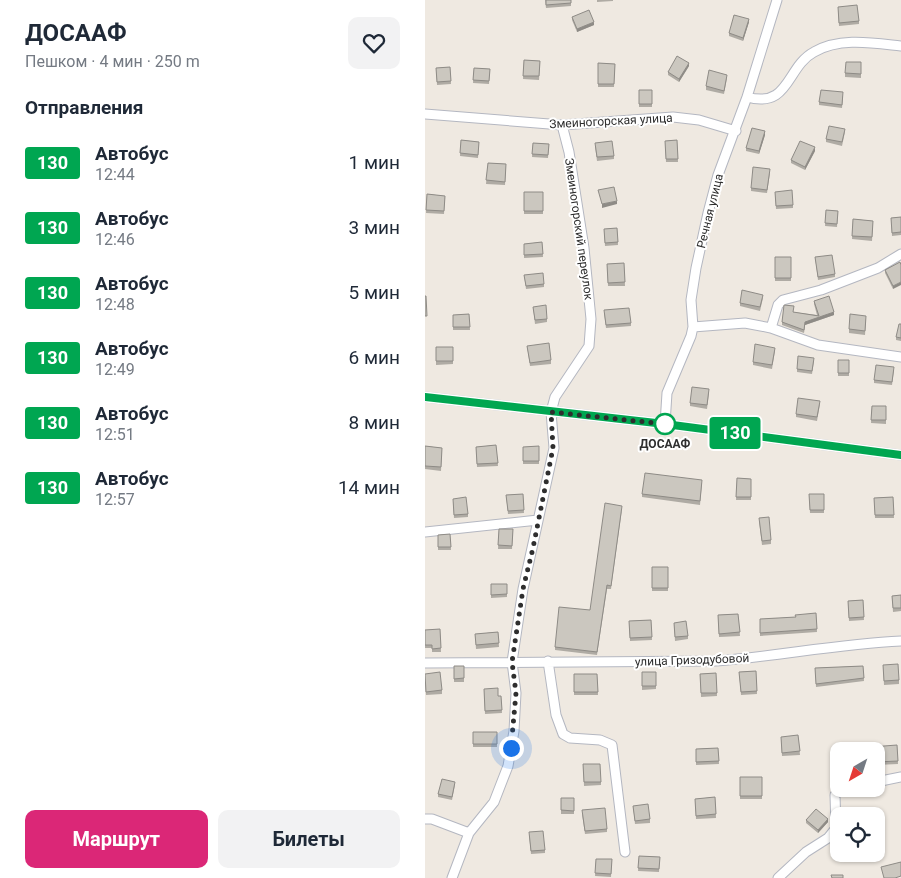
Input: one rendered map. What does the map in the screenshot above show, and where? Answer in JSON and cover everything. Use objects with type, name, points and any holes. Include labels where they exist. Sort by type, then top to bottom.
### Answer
[{"type":"street","name":"Речная улица","points":[[665,424],[667,393],[693,327],[691,300],[695,268],[718,175],[736,130],[777,0]]},
{"type":"street","points":[[747,97],[760,100],[772,98],[784,88],[799,66],[813,52],[834,44],[858,42],[901,46]]},
{"type":"street","name":"Змеиногорская улица","points":[[425,114],[562,125],[673,117],[699,120],[736,130]]},
{"type":"street","name":"Змеиногорский переулок","points":[[551,412],[555,397],[589,346],[591,319],[584,248],[569,152],[562,125]]},
{"type":"street","points":[[771,328],[778,304],[783,300],[878,268],[901,254]]},
{"type":"street","points":[[693,327],[745,323],[771,328],[818,345],[901,357]]},
{"type":"street","points":[[425,397],[665,424],[901,455]]},
{"type":"street","points":[[452,878],[469,833],[494,802],[509,766],[514,731],[516,693],[512,662],[523,589],[553,448],[551,412]]},
{"type":"street","points":[[425,532],[538,520]]},
{"type":"street","name":"улица Гризодубовой","points":[[425,663],[716,661],[763,657],[809,648],[901,641]]},
{"type":"street","points":[[549,661],[556,714],[563,734],[570,738],[600,740],[612,745],[625,852]]},
{"type":"street","points":[[885,780],[901,777]]},
{"type":"street","points":[[778,878],[805,852],[829,838],[835,828],[835,798]]},
{"type":"street","points":[[425,819],[469,833]]},
{"type":"building","points":[[546,0],[571,0],[571,3],[546,5]]},
{"type":"building","points":[[857,5],[859,21],[839,23],[838,7]]},
{"type":"building","points":[[589,10],[594,22],[577,29],[572,17]]},
{"type":"building","points":[[734,15],[749,19],[743,38],[729,33]]},
{"type":"building","points":[[677,56],[689,63],[679,79],[668,72]]},
{"type":"building","points":[[524,60],[540,61],[539,76],[523,76]]},
{"type":"building","points":[[846,62],[861,62],[861,74],[845,73]]},
{"type":"building","points":[[598,63],[615,64],[614,84],[598,84]]},
{"type":"building","points":[[450,67],[451,81],[437,82],[436,68]]},
{"type":"building","points":[[474,68],[490,69],[489,81],[473,80]]},
{"type":"building","points":[[709,70],[727,75],[724,91],[706,86]]},
{"type":"building","points":[[639,90],[652,90],[652,104],[639,104]]},
{"type":"building","points":[[821,90],[843,92],[842,105],[819,102]]},
{"type":"building","points":[[829,126],[845,129],[842,142],[826,139]]},
{"type":"building","points":[[752,128],[765,131],[759,151],[746,148]]},
{"type":"building","points":[[461,140],[479,142],[478,155],[460,153]]},
{"type":"building","points":[[677,140],[678,159],[666,159],[665,141]]},
{"type":"building","points":[[612,141],[614,156],[597,157],[595,143]]},
{"type":"building","points":[[800,141],[815,147],[805,167],[791,160]]},
{"type":"building","points":[[533,143],[549,144],[548,155],[532,154]]},
{"type":"building","points":[[488,163],[506,164],[505,182],[486,180]]},
{"type":"building","points":[[753,167],[770,169],[767,190],[751,188]]},
{"type":"building","points":[[614,187],[617,201],[602,204],[598,190]]},
{"type":"building","points":[[792,190],[793,205],[776,206],[775,192]]},
{"type":"building","points":[[524,192],[543,192],[543,211],[524,211]]},
{"type":"building","points":[[427,194],[445,196],[444,211],[426,210]]},
{"type":"building","points":[[826,210],[838,211],[837,224],[825,223]]},
{"type":"building","points":[[901,217],[901,232],[892,233],[891,218]]},
{"type":"building","points":[[853,219],[873,221],[872,237],[852,236]]},
{"type":"building","points":[[617,228],[618,242],[605,243],[604,229]]},
{"type":"building","points":[[542,242],[543,254],[524,255],[524,244]]},
{"type":"building","points":[[832,255],[835,274],[818,277],[815,257]]},
{"type":"building","points":[[775,257],[791,257],[791,278],[775,278]]},
{"type":"building","points":[[900,262],[901,282],[893,286],[885,270]]},
{"type":"building","points":[[624,263],[625,282],[608,283],[607,264]]},
{"type":"building","points":[[543,273],[544,284],[526,286],[524,275]]},
{"type":"building","points":[[742,290],[763,295],[760,307],[740,303]]},
{"type":"building","points":[[426,296],[427,316],[425,316]]},
{"type":"building","points":[[829,296],[834,312],[805,322],[804,330],[782,322],[784,305],[794,306],[793,312],[819,316],[814,301]]},
{"type":"building","points":[[546,305],[547,319],[535,320],[533,307]]},
{"type":"building","points":[[629,308],[631,323],[606,325],[604,310]]},
{"type":"building","points":[[469,314],[470,327],[453,327],[453,315]]},
{"type":"building","points":[[850,314],[866,316],[865,331],[849,329]]},
{"type":"building","points":[[899,324],[901,324],[901,338],[896,337]]},
{"type":"building","points":[[549,343],[551,360],[530,363],[527,346]]},
{"type":"building","points":[[755,344],[775,348],[772,365],[753,362]]},
{"type":"building","points":[[436,347],[453,347],[453,361],[436,361]]},
{"type":"building","points":[[798,356],[814,358],[812,371],[797,369]]},
{"type":"building","points":[[838,360],[849,360],[849,373],[838,373]]},
{"type":"building","points":[[876,365],[894,367],[892,382],[874,380]]},
{"type":"building","points":[[692,387],[709,389],[707,405],[690,403]]},
{"type":"building","points":[[798,398],[820,401],[817,417],[796,414]]},
{"type":"building","points":[[872,406],[886,406],[886,420],[871,420]]},
{"type":"building","points":[[496,445],[498,463],[477,464],[476,447]]},
{"type":"building","points":[[425,446],[442,448],[441,467],[425,466]]},
{"type":"building","points":[[539,446],[539,461],[523,461],[523,447]]},
{"type":"building","points":[[645,473],[702,480],[700,501],[642,494]]},
{"type":"building","points":[[737,478],[751,479],[751,497],[736,497]]},
{"type":"building","points":[[523,494],[524,510],[508,511],[506,495]]},
{"type":"building","points":[[809,494],[824,494],[824,510],[810,510]]},
{"type":"building","points":[[466,497],[468,514],[454,515],[453,499]]},
{"type":"building","points":[[893,497],[894,515],[875,515],[874,498]]},
{"type":"building","points":[[605,503],[622,506],[611,586],[607,585],[597,652],[555,647],[559,607],[590,610]]},
{"type":"building","points":[[769,517],[771,540],[762,541],[759,518]]},
{"type":"building","points":[[499,529],[513,529],[512,546],[498,545]]},
{"type":"building","points":[[450,534],[451,547],[438,547],[438,535]]},
{"type":"building","points":[[652,567],[668,567],[668,588],[652,588]]},
{"type":"building","points":[[491,584],[507,584],[507,594],[491,595]]},
{"type":"building","points":[[901,595],[901,608],[893,608],[892,596]]},
{"type":"building","points":[[863,600],[864,617],[849,618],[848,601]]},
{"type":"building","points":[[816,613],[817,629],[760,633],[760,619],[796,617],[795,615]]},
{"type":"building","points":[[738,614],[740,632],[719,634],[718,615]]},
{"type":"building","points":[[651,620],[652,637],[630,638],[629,621]]},
{"type":"building","points":[[686,621],[688,636],[675,637],[674,623]]},
{"type":"building","points":[[440,629],[441,648],[432,649],[432,645],[425,645],[425,630]]},
{"type":"building","points":[[498,632],[499,643],[476,645],[475,634]]},
{"type":"building","points":[[898,664],[899,680],[884,681],[883,665]]},
{"type":"building","points":[[454,666],[464,666],[464,678],[454,679]]},
{"type":"building","points":[[863,666],[864,678],[816,684],[815,668]]},
{"type":"building","points":[[756,671],[757,691],[741,692],[739,672]]},
{"type":"building","points":[[440,672],[442,690],[426,692],[425,674]]},
{"type":"building","points":[[642,672],[656,672],[656,686],[642,686]]},
{"type":"building","points":[[716,673],[717,693],[701,693],[700,674]]},
{"type":"building","points":[[574,674],[597,674],[598,692],[574,692]]},
{"type":"building","points":[[498,688],[498,696],[501,696],[502,710],[485,711],[484,689]]},
{"type":"building","points":[[473,732],[497,732],[497,744],[473,744]]},
{"type":"building","points":[[798,735],[800,751],[782,753],[781,737]]},
{"type":"building","points":[[897,745],[898,761],[885,762],[885,746]]},
{"type":"building","points":[[718,748],[719,761],[696,762],[696,749]]},
{"type":"building","points":[[583,764],[600,764],[601,782],[584,782]]},
{"type":"building","points":[[740,777],[762,777],[762,796],[740,796]]},
{"type":"building","points":[[442,779],[455,782],[452,797],[438,794]]},
{"type":"building","points":[[715,797],[716,814],[696,816],[695,799]]},
{"type":"building","points":[[561,798],[574,798],[574,811],[561,810]]},
{"type":"building","points":[[648,804],[650,819],[635,821],[633,806]]},
{"type":"building","points":[[605,808],[607,829],[585,831],[582,810]]},
{"type":"building","points":[[816,809],[828,819],[818,830],[806,820]]},
{"type":"building","points":[[543,831],[545,850],[531,851],[529,832]]},
{"type":"building","points":[[639,856],[660,857],[659,869],[638,868]]},
{"type":"building","points":[[596,859],[612,859],[611,874],[595,873]]},
{"type":"building","points":[[901,862],[901,876],[884,878],[881,867]]},
{"type":"building","points":[[831,875],[843,875],[843,878],[832,878]]},
{"type":"bus line","name":"130","points":[[425,397],[665,424],[901,455]]},
{"type":"place","name":"ДОСААФ","points":[[665,424]]},
{"type":"route","points":[[511,748],[516,693],[512,662],[523,589],[553,448],[551,412],[665,424]]}]
